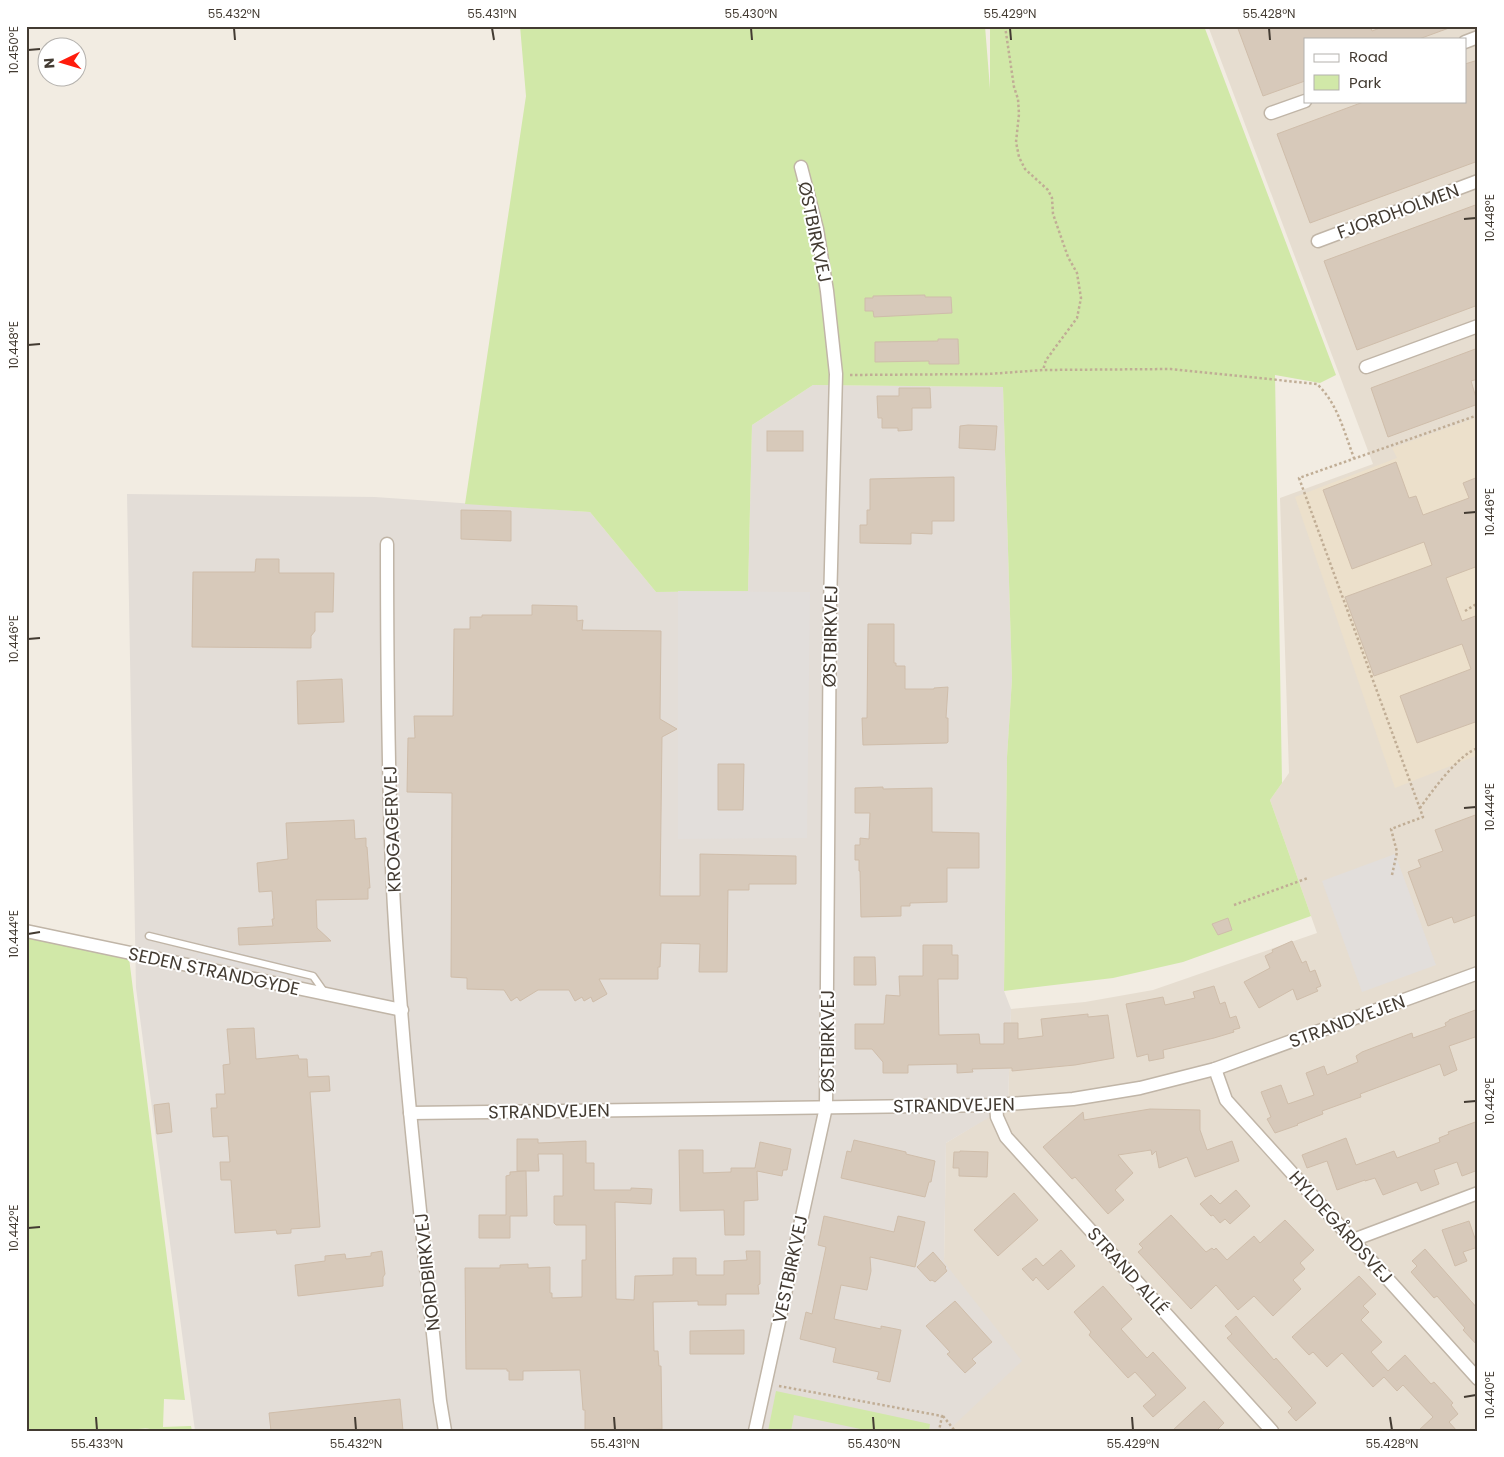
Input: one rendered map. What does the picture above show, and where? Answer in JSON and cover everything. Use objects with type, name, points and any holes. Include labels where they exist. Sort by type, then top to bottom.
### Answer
[{"type":"street","points":[[1466,42],[1478,37]]},
{"type":"street","points":[[1272,113],[1304,101]]},
{"type":"street","name":"ØSTBIRKVEJ","points":[[801,167],[817,228],[827,291],[836,374],[830,605],[826,1107]]},
{"type":"street","name":"FJORDHOLMEN","points":[[1318,241],[1478,181]]},
{"type":"street","points":[[1366,367],[1478,326]]},
{"type":"street","name":"KROGAGERVEJ","points":[[387,544],[387,720],[392,870],[410,1113]]},
{"type":"street","name":"SEDEN STRANDGYDE","points":[[26,931],[402,1010]]},
{"type":"street","name":"STRANDVEJEN","points":[[410,1113],[996,1105],[1092,1096],[1140,1088],[1215,1069],[1478,974]]},
{"type":"street","name":"HYLDEGÅRDSVEJ","points":[[1215,1069],[1226,1100],[1478,1378]]},
{"type":"street","name":"STRAND ALLÉ","points":[[996,1105],[997,1117],[1006,1137],[1272,1431]]},
{"type":"street","name":"VESTBIRKVEJ","points":[[755,1431],[826,1107]]},
{"type":"street","name":"NORDBIRKVEJ","points":[[410,1113],[440,1401],[445,1431]]},
{"type":"street","points":[[1353,1240],[1478,1194]]},
{"type":"lane","points":[[149,936],[313,976],[326,994]]},
{"type":"path","points":[[1005,26],[1014,87],[1018,99],[1019,114],[1016,142],[1019,157],[1025,169],[1048,190],[1052,198],[1052,214],[1068,258],[1077,274],[1081,298],[1077,318],[1046,360],[1043,370]]},
{"type":"path","points":[[836,374],[988,374],[1043,370],[1171,369],[1317,384],[1335,406],[1354,459]]},
{"type":"path","points":[[1392,874],[1397,852],[1391,829],[1423,817],[1299,478],[1478,415]]},
{"type":"path","points":[[1465,611],[1478,603]]},
{"type":"path","points":[[1420,808],[1434,788],[1470,751],[1478,748]]},
{"type":"path","points":[[1234,905],[1308,878]]},
{"type":"path","points":[[765,1384],[942,1416],[954,1431]]},
{"type":"path","points":[[939,1431],[942,1416]]},
{"type":"shaded area","points":[[1208,26],[1478,26],[1478,1431],[950,1431],[944,1263],[946,1143],[1008,1105],[1011,1009],[1085,1002],[1153,990],[1317,933],[1270,800],[1289,773],[1280,498],[1373,464]]},
{"type":"shaded area","points":[[813,385],[1003,387],[1012,679],[1007,757],[1004,991],[1011,1009],[1008,1106],[946,1143],[944,1262],[1022,1361],[950,1431],[195,1431],[136,988],[127,494],[375,497],[590,512],[656,592],[748,591],[752,425]]},
{"type":"shaded area","points":[[1478,417],[1478,755],[1395,788],[1295,497],[1397,458],[1392,448]]},
{"type":"shaded area","points":[[678,591],[810,592],[807,838],[678,839]]},
{"type":"shaded area","points":[[1395,854],[1436,965],[1362,992],[1322,881]]},
{"type":"shaded area","points":[[205,944],[305,968],[302,980],[196,957]]},
{"type":"green space","points":[[520,26],[985,26],[990,89],[990,26],[1204,26],[1336,375],[1320,383],[1275,375],[1282,783],[1270,800],[1311,916],[1183,962],[1113,978],[1004,991],[1007,757],[1012,679],[1003,387],[813,385],[752,425],[748,591],[656,592],[590,512],[465,504],[526,96]]},
{"type":"green space","points":[[26,938],[129,958],[185,1400],[164,1399],[163,1427],[191,1426],[192,1431],[136,1431],[150,1428],[114,1431],[26,1431]]},
{"type":"green space","points":[[776,1391],[930,1424],[929,1431],[870,1431],[794,1415],[791,1431],[768,1431]]},
{"type":"building","points":[[1237,26],[1370,26],[1372,31],[1385,26],[1449,26],[1449,28],[1422,38],[1304,38],[1304,81],[1263,96]]},
{"type":"building","points":[[1478,60],[1478,161],[1310,223],[1277,134],[1363,102],[1466,102],[1466,64]]},
{"type":"building","points":[[1478,204],[1478,305],[1357,350],[1324,261]]},
{"type":"building","points":[[925,295],[925,297],[951,297],[952,313],[874,317],[873,311],[865,311],[865,298],[873,298],[873,296]]},
{"type":"building","points":[[938,339],[958,339],[959,364],[929,364],[929,361],[875,362],[875,342],[938,341]]},
{"type":"building","points":[[1478,348],[1478,379],[1471,381],[1478,404],[1388,437],[1371,388]]},
{"type":"building","points":[[899,388],[930,388],[931,408],[912,408],[912,430],[898,431],[898,428],[882,428],[882,418],[878,418],[877,396],[899,396]]},
{"type":"building","points":[[960,426],[997,426],[995,450],[959,448]]},
{"type":"building","points":[[767,431],[803,431],[803,451],[767,451]]},
{"type":"building","points":[[1396,462],[1409,498],[1416,496],[1423,515],[1469,498],[1463,483],[1478,477],[1478,566],[1446,578],[1462,621],[1478,615],[1478,721],[1417,743],[1400,696],[1471,669],[1462,644],[1374,676],[1345,597],[1432,565],[1424,542],[1352,569],[1323,490]]},
{"type":"building","points":[[954,477],[954,521],[932,521],[932,534],[911,533],[911,544],[860,543],[860,525],[867,525],[867,510],[870,510],[870,479]]},
{"type":"building","points":[[461,510],[511,511],[511,541],[461,539]]},
{"type":"building","points":[[256,559],[279,559],[279,573],[334,573],[333,612],[315,612],[315,631],[311,636],[311,648],[192,647],[193,572],[255,572]]},
{"type":"building","points":[[532,605],[577,606],[577,621],[583,620],[582,630],[661,631],[660,719],[677,729],[662,737],[660,896],[700,896],[700,854],[796,856],[796,884],[749,884],[749,890],[728,890],[727,972],[699,972],[700,944],[661,943],[658,979],[599,979],[607,994],[593,1002],[591,997],[584,1001],[582,997],[575,1001],[569,990],[538,990],[520,1001],[517,997],[511,1001],[504,990],[467,989],[467,978],[451,977],[452,793],[407,792],[408,738],[415,738],[414,716],[453,716],[454,629],[470,629],[470,617],[482,617],[482,615],[532,615]]},
{"type":"building","points":[[868,624],[894,624],[894,663],[896,663],[896,666],[905,666],[905,689],[948,687],[947,743],[863,745],[862,718],[867,718]]},
{"type":"building","points":[[342,679],[344,722],[298,724],[297,681]]},
{"type":"building","points":[[718,764],[744,764],[743,810],[718,810]]},
{"type":"building","points":[[883,787],[883,789],[932,788],[932,832],[979,833],[979,868],[947,868],[947,902],[910,903],[910,906],[901,906],[901,916],[861,917],[860,871],[859,860],[855,860],[855,845],[860,845],[860,838],[869,839],[870,813],[855,813],[855,788]]},
{"type":"building","points":[[1478,814],[1478,914],[1454,923],[1452,917],[1428,926],[1408,872],[1421,867],[1418,860],[1443,851],[1435,830]]},
{"type":"building","points":[[354,820],[355,839],[366,838],[370,888],[368,888],[368,899],[316,900],[317,928],[331,941],[239,945],[238,928],[273,926],[272,891],[259,892],[257,863],[288,859],[286,823]]},
{"type":"building","points":[[1228,918],[1232,930],[1218,935],[1212,924]]},
{"type":"building","points":[[1292,941],[1302,963],[1306,961],[1310,972],[1315,970],[1321,986],[1316,988],[1318,991],[1297,1000],[1293,989],[1259,1008],[1244,982],[1270,968],[1265,956],[1273,952],[1272,950]]},
{"type":"building","points":[[923,945],[952,945],[952,955],[958,955],[958,979],[938,979],[939,1035],[979,1034],[980,1044],[1004,1044],[1004,1023],[1018,1023],[1018,1039],[1043,1036],[1041,1019],[1088,1014],[1088,1017],[1108,1015],[1114,1058],[1075,1065],[1012,1071],[1012,1068],[972,1069],[973,1072],[957,1073],[957,1064],[908,1065],[908,1073],[883,1073],[883,1062],[872,1049],[855,1049],[855,1024],[884,1024],[886,995],[900,996],[899,976],[923,976]]},
{"type":"building","points":[[854,957],[875,957],[876,985],[854,985]]},
{"type":"building","points":[[1214,986],[1220,1004],[1225,1002],[1230,1018],[1236,1016],[1240,1028],[1233,1030],[1234,1032],[1214,1038],[1163,1050],[1164,1058],[1149,1061],[1148,1054],[1137,1057],[1126,1004],[1163,997],[1165,1005],[1195,998],[1193,992]]},
{"type":"building","points":[[1478,1009],[1478,1036],[1449,1046],[1457,1070],[1444,1076],[1440,1064],[1360,1094],[1361,1097],[1322,1111],[1323,1114],[1275,1133],[1267,1119],[1271,1117],[1261,1092],[1281,1085],[1288,1104],[1314,1095],[1306,1073],[1324,1066],[1327,1075],[1358,1062],[1356,1056],[1362,1052],[1412,1033],[1413,1038],[1446,1026],[1445,1023],[1449,1020]]},
{"type":"building","points":[[254,1028],[256,1059],[298,1055],[299,1059],[307,1059],[308,1077],[329,1076],[330,1091],[310,1092],[320,1227],[291,1229],[291,1233],[277,1234],[276,1230],[235,1233],[231,1180],[221,1180],[220,1162],[230,1162],[228,1136],[213,1137],[211,1108],[217,1108],[216,1094],[225,1094],[223,1065],[230,1064],[227,1029]]},
{"type":"building","points":[[169,1103],[172,1132],[157,1134],[154,1105]]},
{"type":"building","points":[[1150,1109],[1200,1110],[1200,1130],[1207,1150],[1232,1141],[1239,1161],[1195,1177],[1187,1157],[1159,1168],[1156,1151],[1152,1155],[1151,1150],[1118,1155],[1133,1173],[1115,1190],[1124,1200],[1108,1214],[1075,1177],[1072,1179],[1043,1147],[1083,1112],[1084,1120]]},
{"type":"building","points":[[1478,1121],[1478,1170],[1462,1176],[1457,1162],[1434,1170],[1439,1184],[1421,1191],[1417,1182],[1383,1195],[1375,1178],[1337,1190],[1327,1161],[1307,1168],[1302,1155],[1346,1138],[1356,1165],[1394,1151],[1397,1158],[1440,1142],[1439,1138],[1449,1134],[1448,1132]]},
{"type":"building","points":[[517,1139],[538,1139],[538,1143],[586,1141],[586,1163],[594,1163],[594,1190],[652,1189],[651,1204],[615,1202],[616,1299],[634,1300],[635,1276],[673,1275],[673,1258],[696,1258],[696,1275],[724,1275],[724,1261],[747,1260],[746,1251],[760,1251],[759,1294],[726,1294],[726,1305],[698,1305],[698,1301],[653,1302],[654,1351],[658,1351],[659,1366],[661,1366],[662,1429],[585,1431],[585,1410],[583,1410],[580,1370],[523,1371],[523,1380],[509,1380],[509,1371],[507,1369],[466,1369],[465,1268],[500,1268],[500,1265],[528,1264],[528,1268],[550,1267],[550,1293],[552,1293],[552,1298],[582,1297],[582,1260],[586,1260],[586,1225],[556,1225],[554,1223],[554,1196],[563,1196],[563,1154],[538,1154],[539,1171],[517,1171]]},
{"type":"building","points":[[854,1140],[935,1161],[931,1182],[929,1182],[925,1197],[841,1178],[847,1151],[851,1152]]},
{"type":"building","points":[[760,1142],[791,1149],[787,1170],[783,1170],[782,1176],[757,1171],[758,1200],[744,1201],[744,1235],[725,1235],[724,1210],[680,1211],[679,1150],[703,1150],[703,1173],[731,1172],[731,1168],[755,1168]]},
{"type":"building","points":[[954,1152],[988,1152],[987,1177],[959,1176],[959,1168],[953,1168]]},
{"type":"building","points":[[526,1171],[527,1216],[510,1216],[510,1238],[479,1238],[479,1215],[506,1215],[506,1176],[510,1175],[510,1172]]},
{"type":"building","points":[[1236,1190],[1250,1206],[1230,1224],[1225,1219],[1220,1223],[1200,1204],[1211,1195],[1220,1204]]},
{"type":"building","points":[[1014,1193],[1038,1220],[998,1256],[974,1230]]},
{"type":"building","points":[[1171,1215],[1206,1252],[1216,1248],[1227,1260],[1254,1236],[1260,1243],[1285,1220],[1314,1250],[1300,1263],[1305,1269],[1293,1280],[1301,1289],[1273,1316],[1254,1296],[1238,1310],[1216,1285],[1191,1309],[1138,1252],[1143,1248],[1139,1244]]},
{"type":"building","points":[[824,1216],[894,1232],[898,1216],[925,1222],[915,1267],[870,1257],[871,1271],[867,1290],[841,1285],[834,1319],[881,1329],[881,1326],[901,1330],[890,1382],[877,1379],[879,1372],[833,1362],[836,1348],[800,1339],[806,1312],[812,1314],[826,1247],[818,1245]]},
{"type":"building","points":[[1469,1221],[1478,1247],[1463,1252],[1467,1261],[1455,1266],[1442,1230]]},
{"type":"building","points":[[1425,1249],[1478,1309],[1478,1346],[1437,1296],[1434,1298],[1411,1272],[1417,1266],[1412,1261]]},
{"type":"building","points":[[1061,1250],[1075,1266],[1048,1290],[1036,1277],[1033,1281],[1022,1269],[1036,1258],[1043,1266]]},
{"type":"building","points":[[382,1251],[385,1274],[383,1286],[298,1296],[295,1265],[325,1261],[325,1256],[345,1254],[346,1259],[371,1256],[371,1253]]},
{"type":"building","points":[[933,1252],[946,1267],[947,1271],[935,1282],[930,1281],[917,1267]]},
{"type":"building","points":[[1359,1276],[1376,1294],[1363,1306],[1369,1312],[1361,1320],[1382,1342],[1371,1352],[1388,1371],[1405,1355],[1431,1384],[1434,1382],[1453,1403],[1451,1405],[1458,1414],[1449,1422],[1457,1431],[1418,1431],[1433,1417],[1403,1385],[1397,1391],[1384,1377],[1373,1387],[1342,1353],[1327,1367],[1313,1352],[1309,1355],[1292,1337]]},
{"type":"building","points":[[1103,1286],[1132,1319],[1121,1329],[1147,1358],[1153,1352],[1186,1388],[1153,1417],[1143,1406],[1156,1395],[1135,1372],[1128,1378],[1089,1335],[1091,1332],[1074,1312]]},
{"type":"building","points":[[955,1301],[992,1342],[972,1359],[976,1363],[965,1373],[947,1354],[950,1352],[926,1326]]},
{"type":"building","points":[[1236,1316],[1274,1360],[1276,1358],[1316,1403],[1296,1421],[1288,1412],[1292,1408],[1227,1338],[1232,1334],[1225,1326]]},
{"type":"building","points":[[744,1330],[744,1354],[690,1354],[690,1331]]},
{"type":"building","points":[[400,1399],[403,1431],[271,1431],[269,1413]]},
{"type":"building","points":[[1204,1401],[1224,1423],[1216,1431],[1172,1431]]}]
